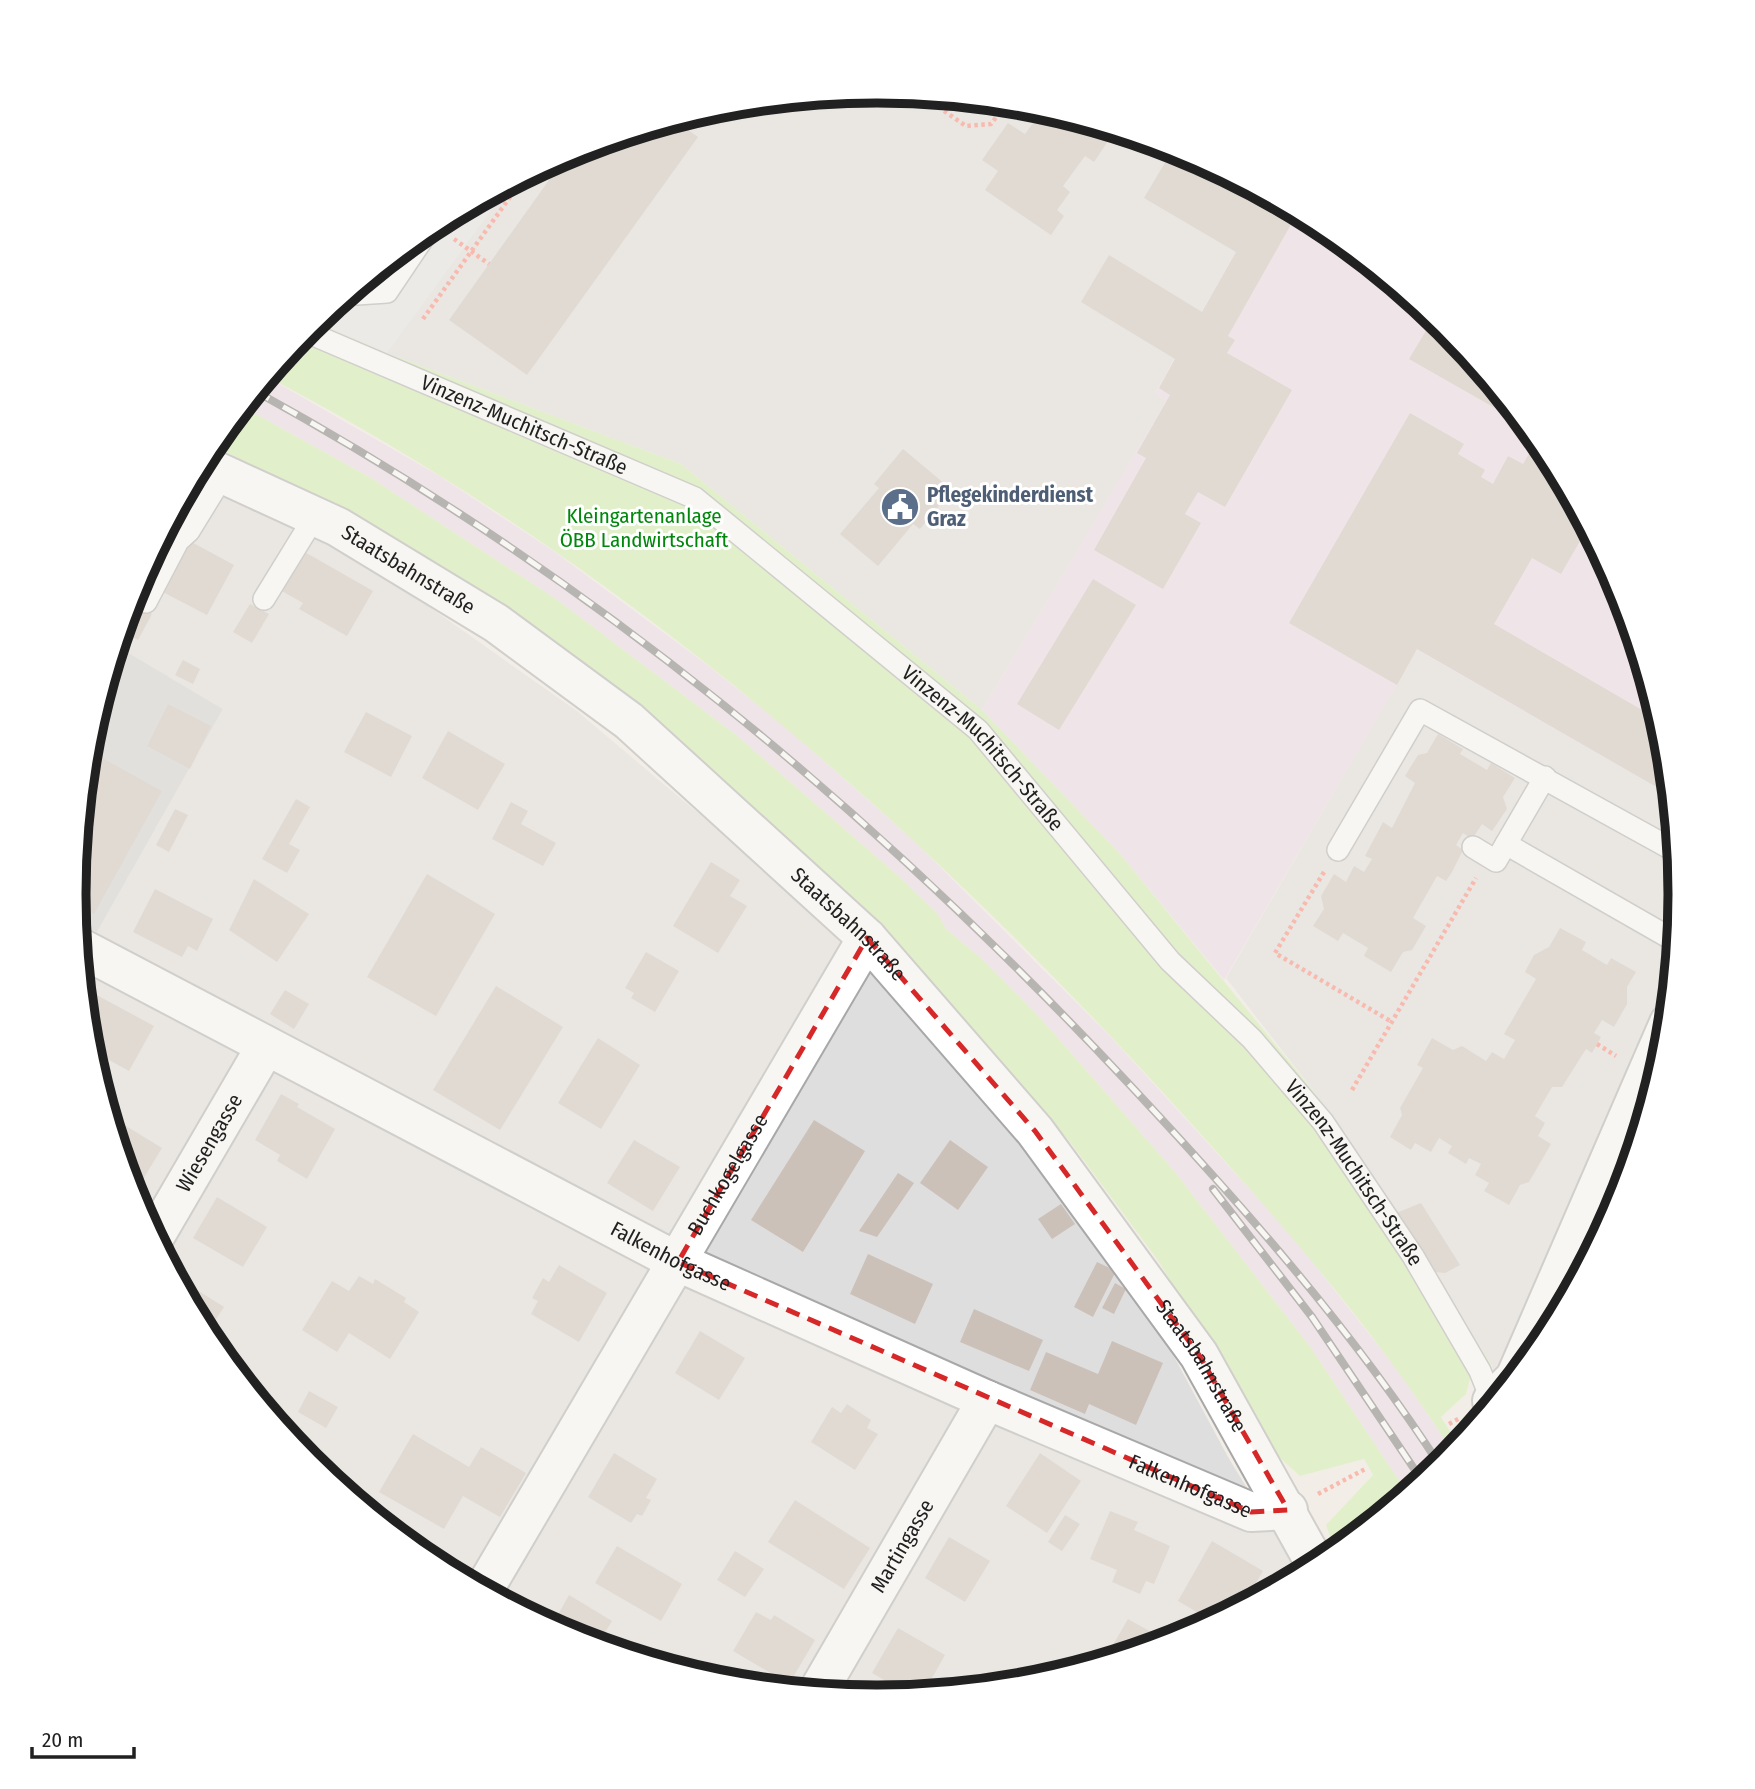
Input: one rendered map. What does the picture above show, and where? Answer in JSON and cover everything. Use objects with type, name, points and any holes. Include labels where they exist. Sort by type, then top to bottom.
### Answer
[{"type":"street","name":"Staatsbahnstraße","points":[[213,469],[338,527],[496,623],[629,721],[867,938],[1034,1131],[1199,1355],[1312,1556]]},
{"type":"street","name":"Buchkogelgasse","points":[[488,1583],[867,938]]},
{"type":"street","name":"Falkenhofgasse","points":[[88,952],[678,1262],[987,1400],[1251,1512],[1288,1510]]},
{"type":"street","name":"Wiesengasse","points":[[160,1228],[266,1046]]},
{"type":"street","points":[[1531,1341],[1649,1068]]},
{"type":"street","name":"Martingasse","points":[[822,1685],[987,1400]]},
{"type":"lane","points":[[362,294],[387,292],[425,246]]},
{"type":"lane","name":"Vinzenz-Muchitsch-Straße","points":[[317,336],[695,498],[978,730],[1170,961],[1252,1039],[1323,1122],[1413,1256],[1488,1392]]},
{"type":"lane","points":[[146,602],[178,541],[189,531],[213,469]]},
{"type":"lane","points":[[264,599],[315,516]]},
{"type":"lane","points":[[1338,850],[1420,710],[1668,847]]},
{"type":"lane","points":[[1545,778],[1489,849],[1668,938]]},
{"type":"path","points":[[935,105],[966,126],[990,124],[998,113]]},
{"type":"path","points":[[423,319],[515,191]]},
{"type":"path","points":[[443,233],[489,264]]},
{"type":"path","points":[[1352,1090],[1489,849]]},
{"type":"path","points":[[1338,850],[1275,953],[1392,1022]]},
{"type":"path","points":[[1288,1510],[1367,1468]]},
{"type":"highlighted area","points":[[867,938],[1035,1131],[1199,1355],[1288,1510],[1251,1512],[678,1262]]},
{"type":"shaded area","points":[[878,103],[929,104],[1032,118],[1132,145],[1228,184],[1264,204],[1155,393],[1167,401],[982,710],[681,464],[387,353],[326,327],[355,299],[438,236],[527,184],[575,163],[623,145],[723,118],[826,104]]},
{"type":"shaded area","points":[[498,200],[387,353],[327,326],[396,266],[438,236]]},
{"type":"shaded area","points":[[1264,204],[1317,236],[1359,266],[1400,299],[1473,372],[1536,455],[1563,499],[1588,544],[1627,640],[1654,740],[1662,790],[1417,650],[1224,980],[1121,855],[982,710],[1166,401],[1155,393]]},
{"type":"shaded area","points":[[275,381],[438,475],[555,552],[706,664],[788,729],[913,840],[1110,1036],[1288,1231],[1403,1377],[1447,1444],[1403,1487],[1311,1348],[1175,1172],[1043,1021],[982,959],[946,929],[937,913],[895,873],[736,735],[556,599],[371,478],[250,411]]},
{"type":"shaded area","points":[[202,482],[280,517],[401,587],[577,711],[711,824],[884,982],[968,1071],[1156,1323],[1228,1457],[1293,1568],[1228,1605],[1180,1626],[1082,1659],[1032,1671],[929,1685],[826,1685],[723,1671],[623,1644],[575,1626],[527,1605],[482,1580],[396,1523],[355,1490],[282,1417],[219,1334],[167,1245],[146,1197],[128,1149],[101,1049],[87,927],[97,932],[223,709],[125,651],[167,544]]},
{"type":"shaded area","points":[[1417,649],[1662,790],[1668,843],[1668,946],[1654,1049],[1642,1099],[1521,1354],[1499,1384],[1491,1364],[1319,1098],[1226,978]]},
{"type":"shaded area","points":[[125,651],[223,709],[97,932],[87,927],[87,843],[101,740]]},
{"type":"green space","name":"Kleingartenanlage ÖBB Landwirtschaft","points":[[326,327],[387,353],[681,464],[982,710],[1121,855],[1319,1098],[1491,1364],[1471,1375],[1466,1394],[1441,1417],[1455,1435],[1447,1444],[1358,1318],[1177,1108],[1078,1002],[976,900],[869,801],[759,706],[645,617],[527,532],[405,454],[279,383],[291,363]]},
{"type":"green space","points":[[250,411],[371,478],[556,599],[736,735],[895,873],[937,913],[946,929],[982,959],[1043,1021],[1175,1172],[1311,1348],[1403,1487],[1332,1542],[1326,1525],[1373,1475],[1364,1459],[1300,1476],[1280,1458],[1157,1259],[1070,1142],[930,986],[800,850],[506,607],[223,450]]},
{"type":"building","points":[[1036,119],[1100,135],[1108,141],[1094,162],[1085,156],[1063,186],[1070,192],[1057,210],[1064,216],[1051,235],[985,190],[998,171],[982,160],[1008,123],[1025,134]]},
{"type":"building","points":[[684,127],[698,137],[527,375],[449,320],[555,172],[623,145],[673,130]]},
{"type":"building","points":[[1167,158],[1228,184],[1293,221],[1228,336],[1235,340],[1227,353],[1292,390],[1225,507],[1198,492],[1185,514],[1201,523],[1163,589],[1094,550],[1146,458],[1137,453],[1170,395],[1159,388],[1175,359],[1081,302],[1109,255],[1202,312],[1236,252],[1144,198]]},
{"type":"building","points":[[1428,327],[1473,372],[1508,415],[1409,359]]},
{"type":"building","points":[[1410,413],[1464,444],[1458,454],[1485,470],[1481,477],[1493,484],[1508,456],[1523,464],[1529,454],[1539,460],[1583,535],[1561,574],[1532,558],[1494,624],[1648,713],[1662,790],[1417,649],[1397,685],[1289,623]]},
{"type":"building","name":"Pflegekinderdienst Graz","points":[[903,449],[952,490],[920,529],[913,524],[878,566],[840,534],[879,488],[874,484]]},
{"type":"building","points":[[186,539],[234,565],[207,615],[159,590]]},
{"type":"building","points":[[303,551],[373,591],[347,636],[299,609],[303,603],[280,590]]},
{"type":"building","points":[[1093,579],[1136,605],[1059,730],[1017,704]]},
{"type":"building","points":[[250,604],[269,614],[252,643],[233,632]]},
{"type":"building","points":[[140,607],[152,614],[138,640],[130,636]]},
{"type":"building","points":[[183,660],[200,669],[193,684],[175,675]]},
{"type":"building","points":[[168,704],[211,726],[190,769],[147,746]]},
{"type":"building","points":[[366,712],[412,736],[391,777],[344,752]]},
{"type":"building","points":[[448,731],[505,764],[478,810],[422,778]]},
{"type":"building","points":[[1438,734],[1463,749],[1460,754],[1487,770],[1491,763],[1515,778],[1503,797],[1507,809],[1492,831],[1482,824],[1472,839],[1463,833],[1456,845],[1463,850],[1452,872],[1446,881],[1437,876],[1413,918],[1426,926],[1412,950],[1403,952],[1391,972],[1364,956],[1368,948],[1343,933],[1338,941],[1313,926],[1324,909],[1321,896],[1334,874],[1346,882],[1354,866],[1364,872],[1372,859],[1365,856],[1383,822],[1392,828],[1415,783],[1405,776],[1418,755],[1427,753]]},
{"type":"building","points":[[99,756],[162,791],[94,914],[86,910],[87,843]]},
{"type":"building","points":[[296,799],[310,807],[289,844],[300,850],[287,873],[262,859]]},
{"type":"building","points":[[511,802],[528,811],[521,824],[556,843],[543,866],[492,839]]},
{"type":"building","points":[[175,809],[188,815],[169,852],[156,845]]},
{"type":"building","points":[[711,862],[740,880],[730,896],[747,906],[718,953],[673,926]]},
{"type":"building","points":[[427,874],[495,914],[436,1016],[367,977]]},
{"type":"building","points":[[254,879],[309,914],[277,962],[229,930]]},
{"type":"building","points":[[155,889],[213,919],[197,951],[188,946],[182,957],[133,932]]},
{"type":"building","points":[[1560,928],[1586,942],[1582,950],[1607,965],[1611,958],[1636,972],[1627,987],[1627,1004],[1614,1027],[1602,1020],[1594,1033],[1601,1037],[1592,1053],[1586,1049],[1562,1087],[1552,1087],[1535,1116],[1545,1123],[1538,1136],[1551,1144],[1529,1182],[1520,1185],[1509,1205],[1484,1191],[1489,1183],[1475,1175],[1481,1164],[1469,1158],[1466,1164],[1448,1153],[1452,1146],[1439,1138],[1431,1152],[1415,1143],[1411,1150],[1390,1137],[1402,1115],[1400,1108],[1423,1068],[1417,1065],[1432,1038],[1453,1050],[1462,1046],[1486,1061],[1492,1052],[1504,1059],[1515,1040],[1504,1034],[1536,979],[1525,972],[1534,955],[1549,947]]},
{"type":"building","points":[[646,952],[679,971],[655,1012],[631,998],[634,993],[625,988]]},
{"type":"building","points":[[496,986],[563,1027],[500,1130],[433,1090]]},
{"type":"building","points":[[285,990],[309,1004],[294,1029],[270,1014]]},
{"type":"building","points":[[93,994],[154,1026],[129,1071],[103,1057]]},
{"type":"building","points":[[598,1038],[640,1065],[601,1129],[558,1103]]},
{"type":"building","points":[[281,1094],[299,1104],[297,1107],[335,1129],[307,1179],[277,1161],[280,1155],[255,1140]]},
{"type":"building","points":[[814,1120],[865,1151],[803,1252],[751,1220]]},
{"type":"building","points":[[120,1122],[162,1148],[141,1183]]},
{"type":"building","points":[[634,1140],[680,1167],[653,1211],[607,1183]]},
{"type":"building","points":[[950,1140],[988,1167],[958,1210],[920,1183]]},
{"type":"building","points":[[898,1173],[914,1183],[877,1237],[859,1231]]},
{"type":"building","points":[[217,1197],[267,1227],[243,1267],[193,1238]]},
{"type":"building","points":[[1421,1203],[1460,1265],[1445,1273],[1435,1272],[1396,1213]]},
{"type":"building","points":[[1061,1204],[1075,1224],[1052,1239],[1038,1219]]},
{"type":"building","points":[[868,1254],[933,1284],[915,1324],[850,1294]]},
{"type":"building","points":[[1097,1262],[1116,1271],[1093,1317],[1074,1307]]},
{"type":"building","points":[[559,1265],[607,1293],[579,1342],[531,1314],[538,1301],[532,1298],[543,1278],[549,1282]]},
{"type":"building","points":[[359,1276],[373,1284],[375,1279],[406,1298],[404,1302],[419,1312],[390,1359],[349,1333],[337,1352],[302,1330],[332,1281],[349,1291]]},
{"type":"building","points":[[1115,1283],[1126,1289],[1114,1314],[1102,1308]]},
{"type":"building","points":[[189,1285],[224,1307],[213,1324]]},
{"type":"building","points":[[974,1309],[1043,1340],[1029,1371],[960,1342]]},
{"type":"building","points":[[700,1331],[745,1358],[719,1400],[675,1373]]},
{"type":"building","points":[[1112,1341],[1163,1363],[1136,1425],[1089,1404],[1085,1414],[1030,1390],[1046,1352],[1098,1374]]},
{"type":"building","points":[[309,1391],[338,1407],[326,1428],[298,1412]]},
{"type":"building","points":[[847,1404],[871,1420],[867,1428],[878,1434],[855,1470],[811,1442],[832,1407],[841,1413]]},
{"type":"building","points":[[413,1434],[469,1467],[481,1447],[526,1473],[500,1517],[463,1496],[444,1529],[379,1492]]},
{"type":"building","points":[[614,1453],[657,1479],[646,1498],[651,1500],[642,1516],[637,1514],[631,1523],[588,1497]]},
{"type":"building","points":[[1040,1453],[1081,1481],[1047,1533],[1006,1506]]},
{"type":"building","points":[[795,1500],[870,1548],[844,1589],[768,1542]]},
{"type":"building","points":[[1110,1511],[1138,1522],[1134,1530],[1170,1546],[1154,1584],[1146,1581],[1140,1594],[1112,1582],[1117,1570],[1090,1559]]},
{"type":"building","points":[[1065,1515],[1080,1524],[1062,1551],[1048,1542]]},
{"type":"building","points":[[949,1537],[990,1561],[965,1602],[925,1578]]},
{"type":"building","points":[[1212,1541],[1263,1571],[1250,1593],[1203,1616],[1178,1601]]},
{"type":"building","points":[[617,1546],[682,1584],[661,1621],[595,1583]]},
{"type":"building","points":[[735,1551],[764,1569],[745,1597],[717,1580]]},
{"type":"building","points":[[569,1595],[612,1621],[603,1636],[556,1618]]},
{"type":"building","points":[[756,1612],[771,1620],[774,1615],[815,1640],[791,1681],[782,1680],[733,1651]]},
{"type":"building","points":[[1128,1619],[1156,1635],[1132,1644],[1110,1651]]},
{"type":"building","points":[[898,1628],[945,1655],[928,1685],[894,1686],[872,1673]]},
{"type":"railway","points":[[263,396],[378,462],[496,538],[610,618],[720,702],[827,791],[930,884],[1031,982],[1213,1175],[1333,1317],[1434,1457]]},
{"type":"railway","points":[[1213,1189],[1312,1317],[1417,1473]]},
{"type":"place","name":"Pflegekinderdienst Graz","points":[[900,507]]}]
